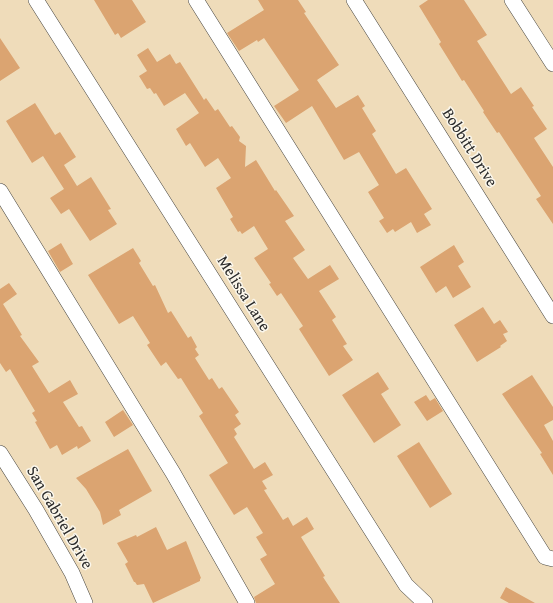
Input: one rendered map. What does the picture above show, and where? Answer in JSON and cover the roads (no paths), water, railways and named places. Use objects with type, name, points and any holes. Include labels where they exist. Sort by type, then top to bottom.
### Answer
[{"type":"street","name":"Melissa Lane","points":[[36,0],[406,585],[425,603]]},
{"type":"street","points":[[196,0],[545,557],[553,559]]},
{"type":"street","name":"Bobbitt Drive","points":[[354,0],[553,316]]},
{"type":"street","points":[[512,0],[553,64]]},
{"type":"street","points":[[0,191],[173,474],[246,603]]},
{"type":"street","name":"San Gabriel Drive","points":[[0,453],[36,510],[72,573],[85,603]]}]
